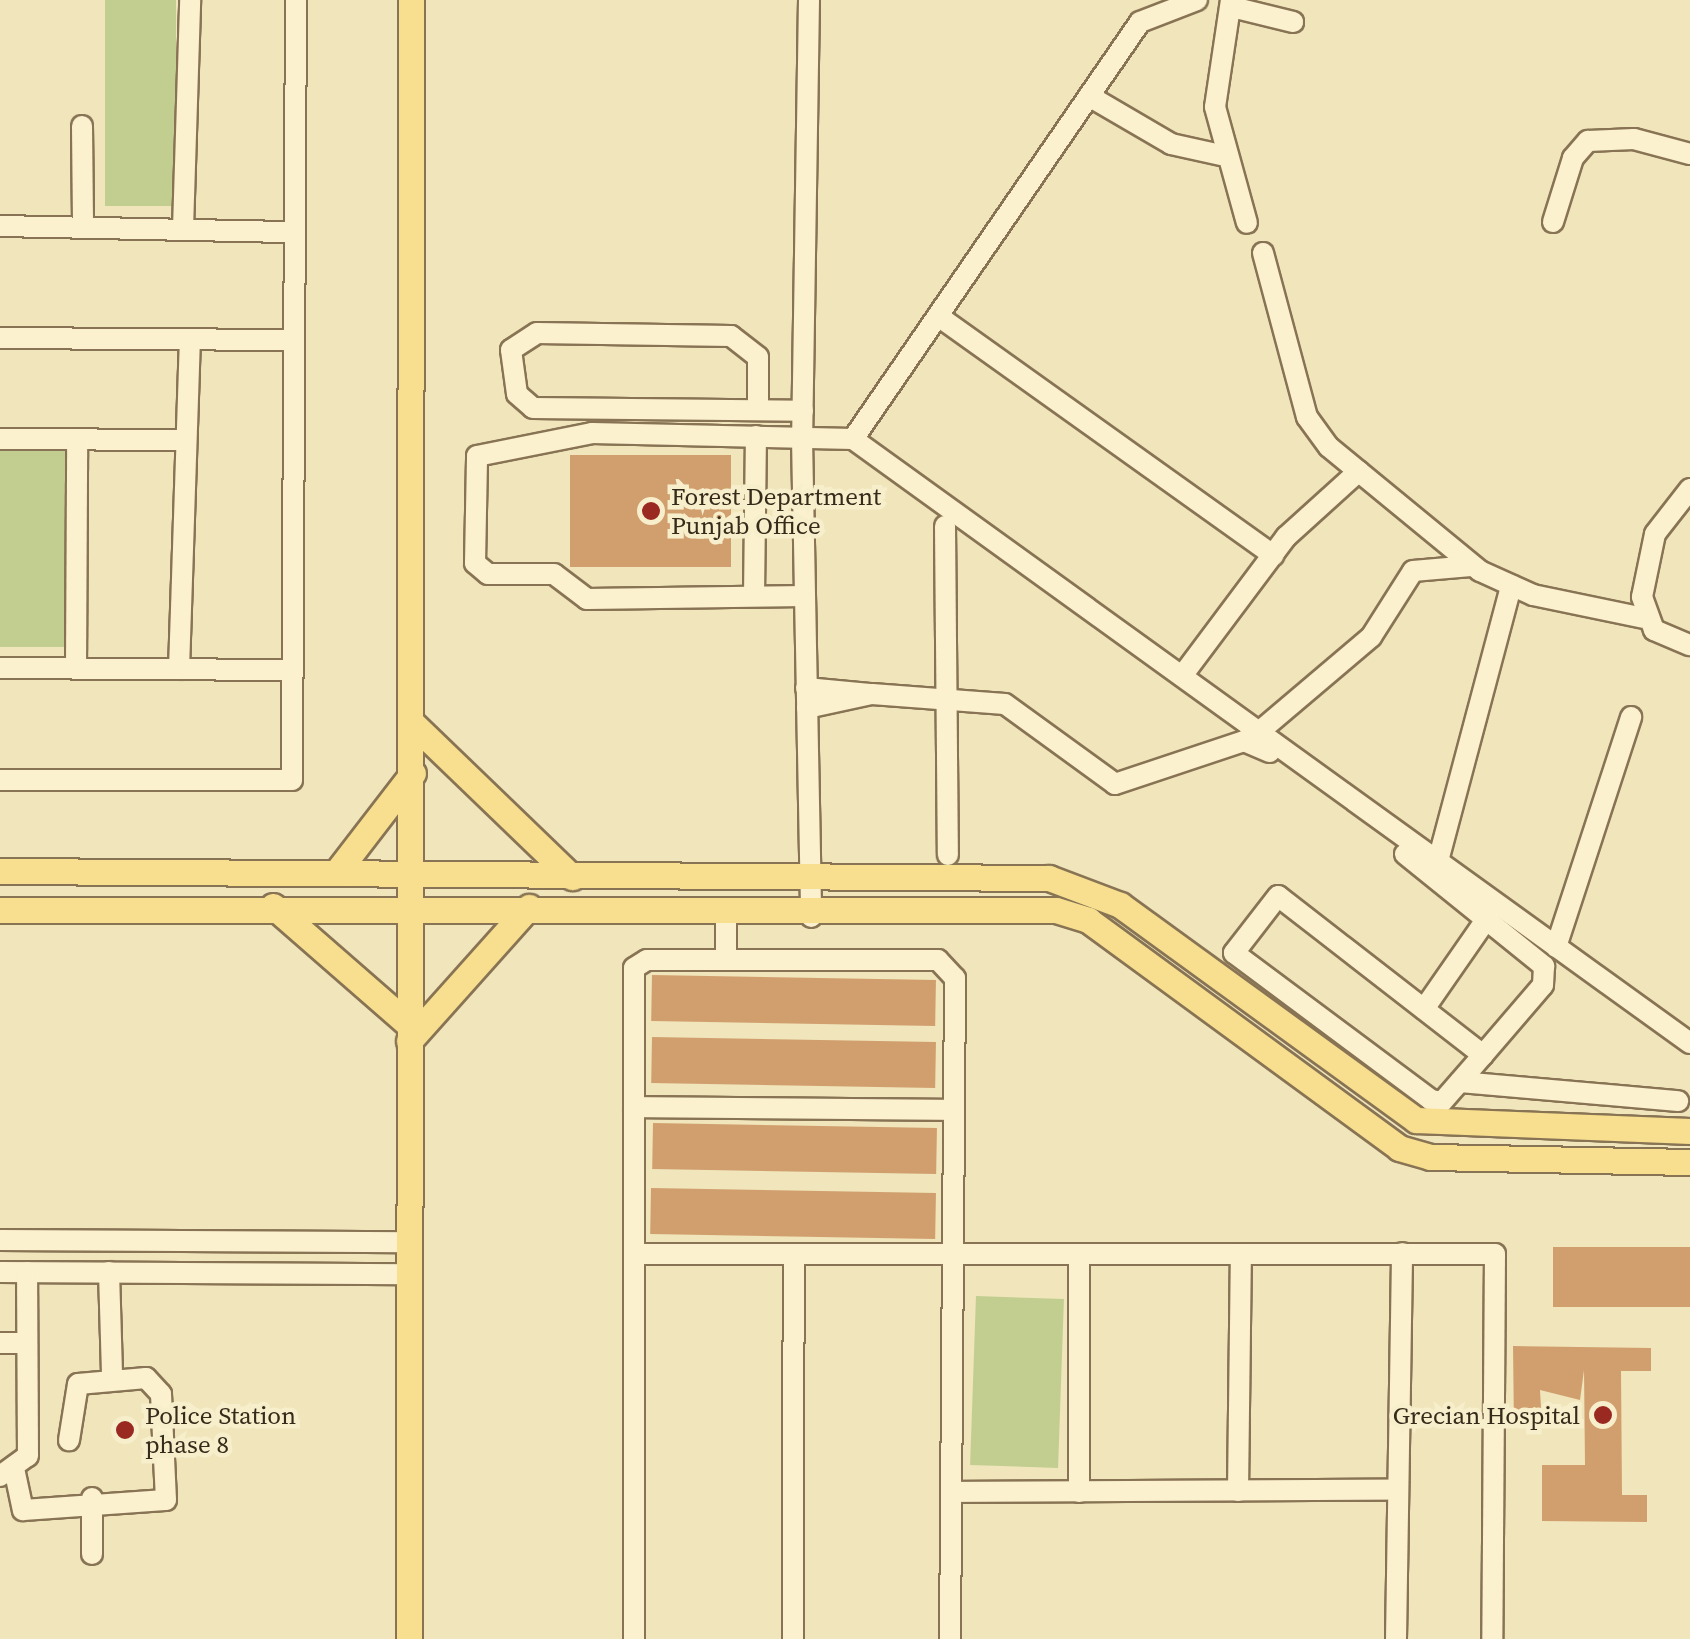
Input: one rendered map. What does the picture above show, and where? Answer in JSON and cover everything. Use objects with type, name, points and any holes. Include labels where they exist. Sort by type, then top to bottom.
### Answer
[{"type":"main road","points":[[408,1639],[408,1032],[414,904],[411,0]]},
{"type":"main road","points":[[413,724],[572,877]]},
{"type":"main road","points":[[336,873],[413,773]]},
{"type":"main road","points":[[0,871],[414,873],[810,883],[1049,878],[1120,905],[1416,1120],[1690,1131]]},
{"type":"main road","points":[[0,910],[414,904],[812,916],[1056,910],[1088,920],[1399,1148],[1430,1157],[1690,1162]]},
{"type":"main road","points":[[273,906],[408,1032]]},
{"type":"main road","points":[[408,1032],[529,908]]},
{"type":"street","points":[[183,228],[190,0]]},
{"type":"street","points":[[0,780],[288,783],[296,0]]},
{"type":"street","points":[[809,0],[802,438],[812,916]]},
{"type":"street","points":[[854,439],[1146,16],[1198,0]]},
{"type":"street","points":[[1246,223],[1221,155],[1216,80],[1232,4],[1293,22]]},
{"type":"street","points":[[1089,96],[1171,144],[1221,155]]},
{"type":"street","points":[[82,126],[84,228]]},
{"type":"street","points":[[1554,222],[1573,158],[1588,141],[1634,138],[1690,154]]},
{"type":"street","points":[[0,226],[295,232]]},
{"type":"street","points":[[1263,253],[1307,417],[1359,471],[1471,566],[1511,586],[1644,618],[1690,645]]},
{"type":"street","points":[[938,316],[1273,556]]},
{"type":"street","points":[[758,410],[758,357],[731,336],[538,333],[511,350],[517,394],[534,408],[802,411]]},
{"type":"street","points":[[0,338],[294,340]]},
{"type":"street","points":[[179,669],[190,339]]},
{"type":"street","points":[[805,596],[587,599],[560,576],[482,572],[474,544],[482,451],[557,446],[592,433],[854,439],[1690,1044]]},
{"type":"street","points":[[754,596],[756,436]]},
{"type":"street","points":[[0,439],[185,440]]},
{"type":"street","points":[[76,440],[76,668]]},
{"type":"street","points":[[1182,676],[1273,556],[1359,471]]},
{"type":"street","points":[[1644,618],[1654,534],[1690,489]]},
{"type":"street","points":[[945,526],[948,855]]},
{"type":"street","points":[[1259,732],[1370,637],[1413,571],[1471,566]]},
{"type":"street","points":[[1438,861],[1511,586]]},
{"type":"street","points":[[0,668],[292,670]]},
{"type":"street","points":[[807,698],[946,695],[1005,704],[1115,784],[1254,742],[1488,917],[1547,974],[1483,1055],[1442,1102],[1431,1100],[1235,951],[1278,896],[1483,1055]]},
{"type":"street","points":[[1556,947],[1631,716]]},
{"type":"street","points":[[726,914],[726,960]]},
{"type":"street","points":[[1424,1008],[1488,917]]},
{"type":"street","points":[[634,1639],[634,968],[639,961],[726,960],[950,965],[955,1254],[950,1639]]},
{"type":"street","points":[[1460,1082],[1678,1101]]},
{"type":"street","points":[[634,1108],[954,1110]]},
{"type":"street","points":[[0,1240],[410,1242]]},
{"type":"street","points":[[1396,1639],[1402,1253]]},
{"type":"street","points":[[636,1254],[1498,1256],[1492,1639]]},
{"type":"street","points":[[793,1639],[794,1254]]},
{"type":"street","points":[[1078,1492],[1079,1254]]},
{"type":"street","points":[[1238,1491],[1241,1254]]},
{"type":"street","points":[[0,1272],[410,1274]]},
{"type":"street","points":[[22,1510],[8,1474],[28,1456],[27,1272]]},
{"type":"street","points":[[109,1272],[112,1375]]},
{"type":"street","points":[[0,1343],[27,1343]]},
{"type":"street","points":[[0,1510],[92,1498],[166,1500],[160,1394],[146,1378],[112,1375],[78,1384],[69,1440]]},
{"type":"street","points":[[951,1492],[1397,1490]]},
{"type":"street","points":[[92,1498],[92,1554]]},
{"type":"green space","points":[[105,0],[176,0],[176,206],[105,206]]},
{"type":"green space","points":[[0,450],[65,450],[65,647],[0,647]]},
{"type":"green space","points":[[976,1296],[1064,1299],[1058,1468],[970,1465]]},
{"type":"building","name":"Forest Department Punjab Office","points":[[570,455],[731,455],[731,567],[570,567]]},
{"type":"building","points":[[652,975],[936,980],[935,1026],[651,1021]]},
{"type":"building","points":[[652,1037],[936,1042],[935,1088],[651,1083]]},
{"type":"building","points":[[653,1123],[937,1128],[936,1174],[652,1169]]},
{"type":"building","points":[[651,1188],[936,1193],[935,1239],[650,1234]]},
{"type":"building","points":[[1553,1247],[1690,1247],[1690,1307],[1553,1307]]},
{"type":"building","points":[[1513,1346],[1651,1348],[1651,1371],[1621,1371],[1622,1495],[1647,1495],[1647,1522],[1542,1521],[1542,1465],[1585,1465],[1584,1370],[1580,1400],[1540,1390],[1542,1426],[1514,1427]]},
{"type":"place","name":"Forest Department Punjab Office","points":[[651,511]]},
{"type":"place","name":"Grecian Hospital","points":[[1603,1415]]},
{"type":"place","name":"Police Station phase 8","points":[[125,1430]]}]
